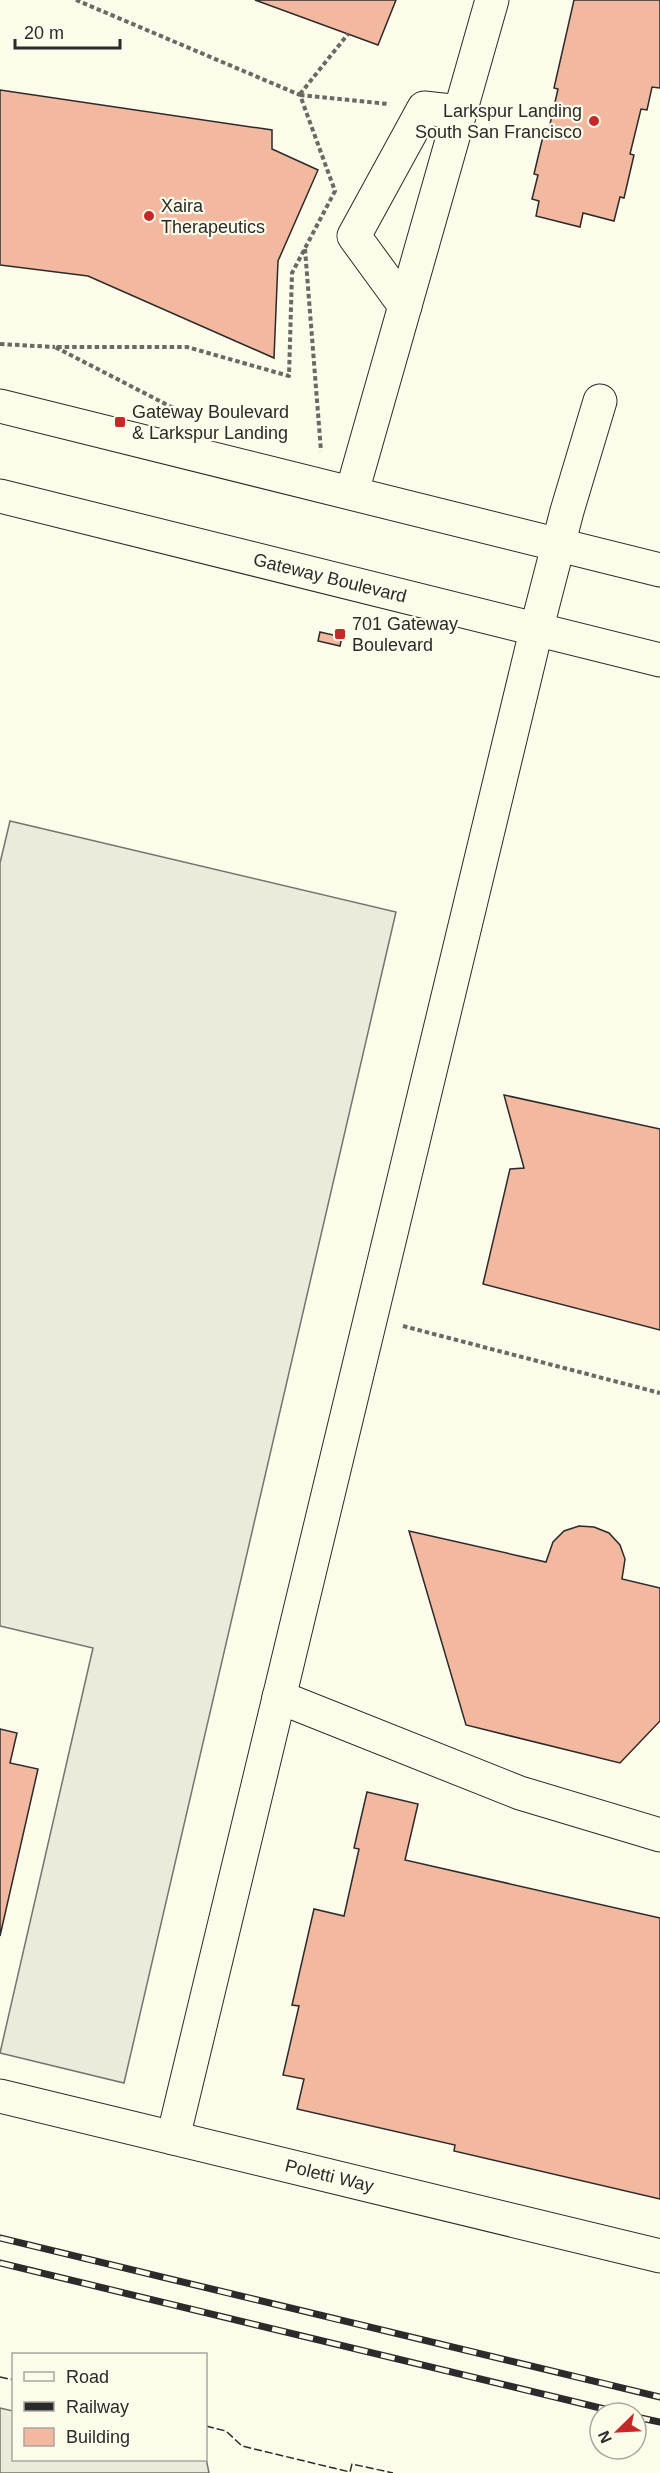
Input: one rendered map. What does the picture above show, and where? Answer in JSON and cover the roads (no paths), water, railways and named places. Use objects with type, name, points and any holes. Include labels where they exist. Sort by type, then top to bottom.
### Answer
[{"type":"main road","points":[[352,492],[492,0]]},
{"type":"main road","points":[[405,306],[354,236],[424,108],[460,112]]},
{"type":"main road","points":[[173,2138],[537,627],[558,543],[600,401]]},
{"type":"main road","points":[[0,406],[660,570]]},
{"type":"main road","name":"Gateway Boulevard","points":[[0,495],[537,627],[660,660]]},
{"type":"main road","points":[[279,1697],[520,1793],[660,1835]]},
{"type":"main road","name":"Poletti Way","points":[[0,2096],[660,2256]]},
{"type":"railway","points":[[0,2238],[660,2397]]},
{"type":"railway","points":[[0,2263],[588,2405]]},
{"type":"railway","points":[[648,2420],[660,2422]]},
{"type":"place","name":"Larkspur Landing South San Francisco","points":[[594,121]]},
{"type":"place","name":"Xaira Therapeutics","points":[[149,216]]},
{"type":"place","name":"Gateway Boulevard & Larkspur Landing","points":[[120,422]]},
{"type":"place","name":"701 Gateway Boulevard","points":[[340,634]]}]
